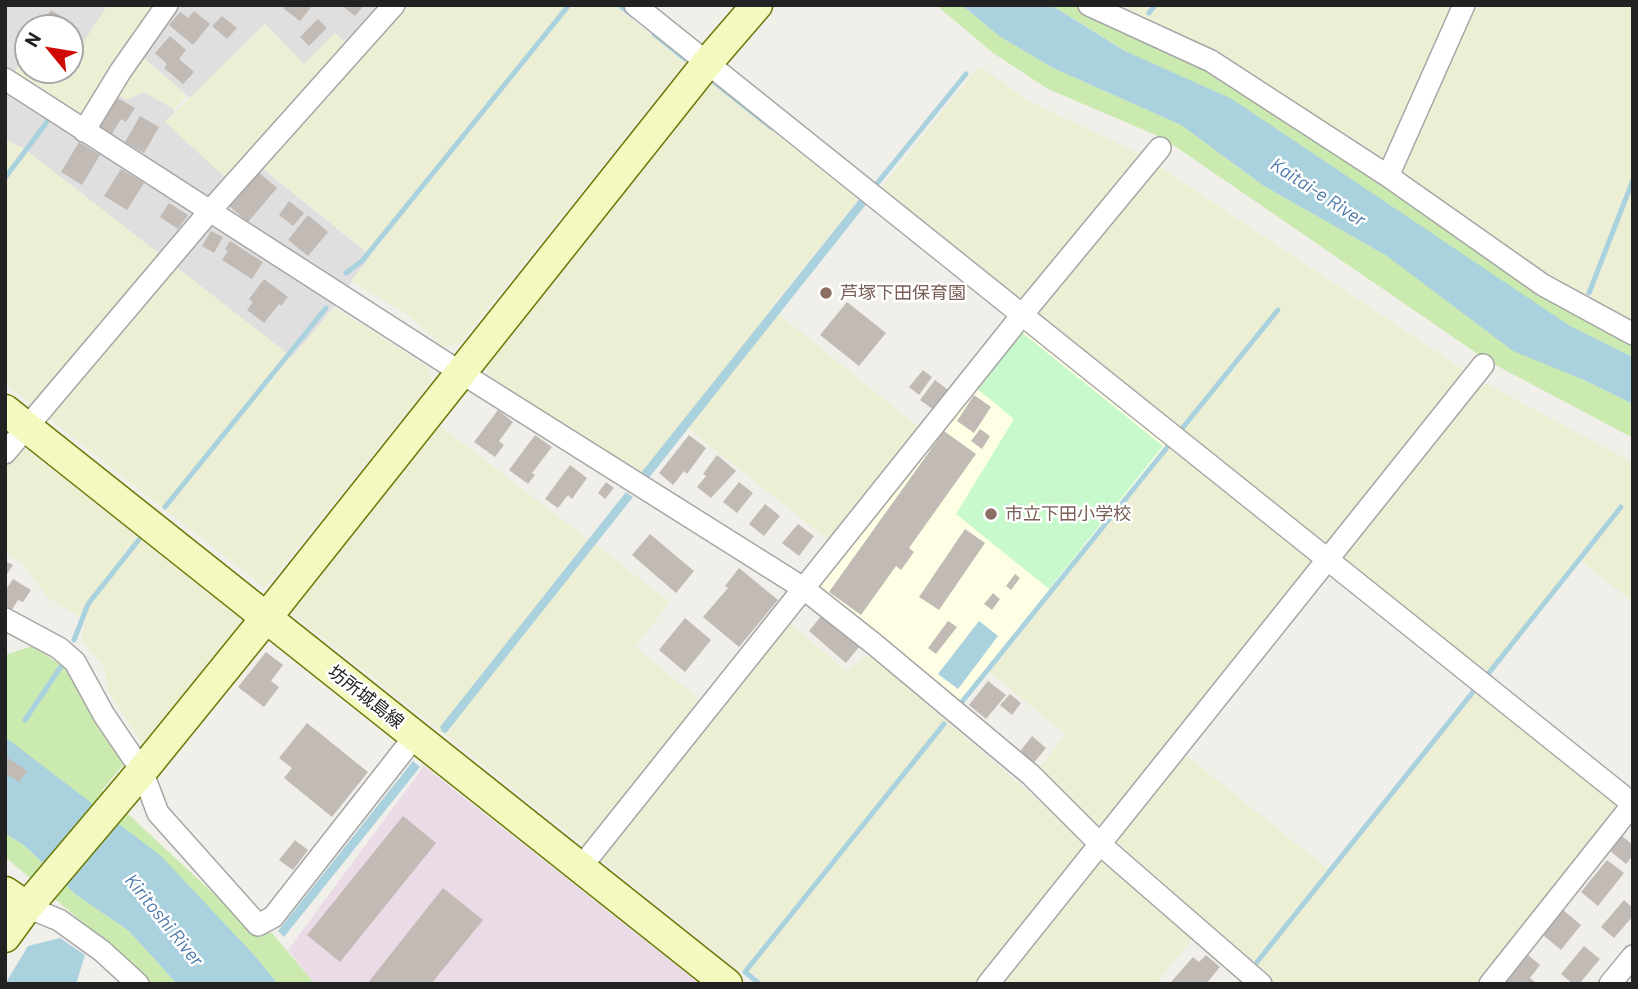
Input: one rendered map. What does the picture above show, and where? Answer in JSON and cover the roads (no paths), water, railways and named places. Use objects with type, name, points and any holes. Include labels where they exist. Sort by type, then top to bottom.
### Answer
[{"type":"street","points":[[84,131],[120,72],[167,5]]},
{"type":"street","points":[[5,453],[16,419],[209,212],[394,5]]},
{"type":"street","points":[[635,5],[1633,804],[1490,984]]},
{"type":"street","points":[[5,937],[24,897],[121,797],[707,62],[757,5]]},
{"type":"street","points":[[1089,5],[1211,61],[1388,176],[1543,285],[1633,334]]},
{"type":"street","points":[[1388,176],[1464,5]]},
{"type":"street","points":[[5,79],[209,212],[803,588],[1031,775],[1101,845],[1261,984]]},
{"type":"street","points":[[582,867],[1022,315],[1160,148]]},
{"type":"street","points":[[988,984],[1483,365]]},
{"type":"street","name":"坊所城島線","points":[[16,419],[727,984]]},
{"type":"street","points":[[5,620],[59,648],[75,662],[104,715],[142,771],[158,813],[258,925],[273,917],[415,736]]},
{"type":"street","points":[[24,897],[102,951],[138,984]]},
{"type":"street","points":[[1610,984],[1633,956]]},
{"type":"water","name":"Kaitai-e River","points":[[962,5],[1051,5],[1125,51],[1232,99],[1570,326],[1633,357],[1633,404],[1584,380],[1513,351],[1387,256],[1264,186],[1181,125],[1053,68],[999,36]]},
{"type":"water","points":[[861,197],[868,202],[648,479],[641,473]]},
{"type":"water","points":[[626,492],[633,497],[446,733],[442,732],[440,727]]},
{"type":"water","points":[[979,621],[998,636],[958,689],[938,674]]},
{"type":"water","name":"Kiritoshi River","points":[[5,737],[161,856],[278,984],[177,984],[129,931],[75,894],[25,846],[5,833]]},
{"type":"water","points":[[413,761],[420,767],[284,937],[278,931]]},
{"type":"water","points":[[60,938],[85,955],[76,984],[5,984],[28,946]]},
{"type":"waterway","points":[[346,273],[362,261],[569,5]]},
{"type":"waterway","points":[[619,5],[633,16]]},
{"type":"waterway","points":[[1149,13],[1155,5]]},
{"type":"waterway","points":[[654,34],[685,59]]},
{"type":"waterway","points":[[875,186],[966,74]]},
{"type":"waterway","points":[[714,82],[772,128]]},
{"type":"waterway","points":[[5,178],[47,122]]},
{"type":"waterway","points":[[1589,293],[1633,180]]},
{"type":"waterway","points":[[165,507],[326,308]]},
{"type":"waterway","points":[[1180,431],[1278,310]]},
{"type":"waterway","points":[[961,703],[1169,445]]},
{"type":"waterway","points":[[1488,674],[1621,507]]},
{"type":"waterway","points":[[74,640],[88,604],[141,537]]},
{"type":"waterway","points":[[25,720],[62,665]]},
{"type":"waterway","points":[[1257,962],[1473,692]]},
{"type":"waterway","points":[[760,984],[745,972],[944,724]]},
{"type":"place","name":"芦塚下田保育園","points":[[826,293]]},
{"type":"place","name":"市立下田小学校","points":[[991,514]]}]
